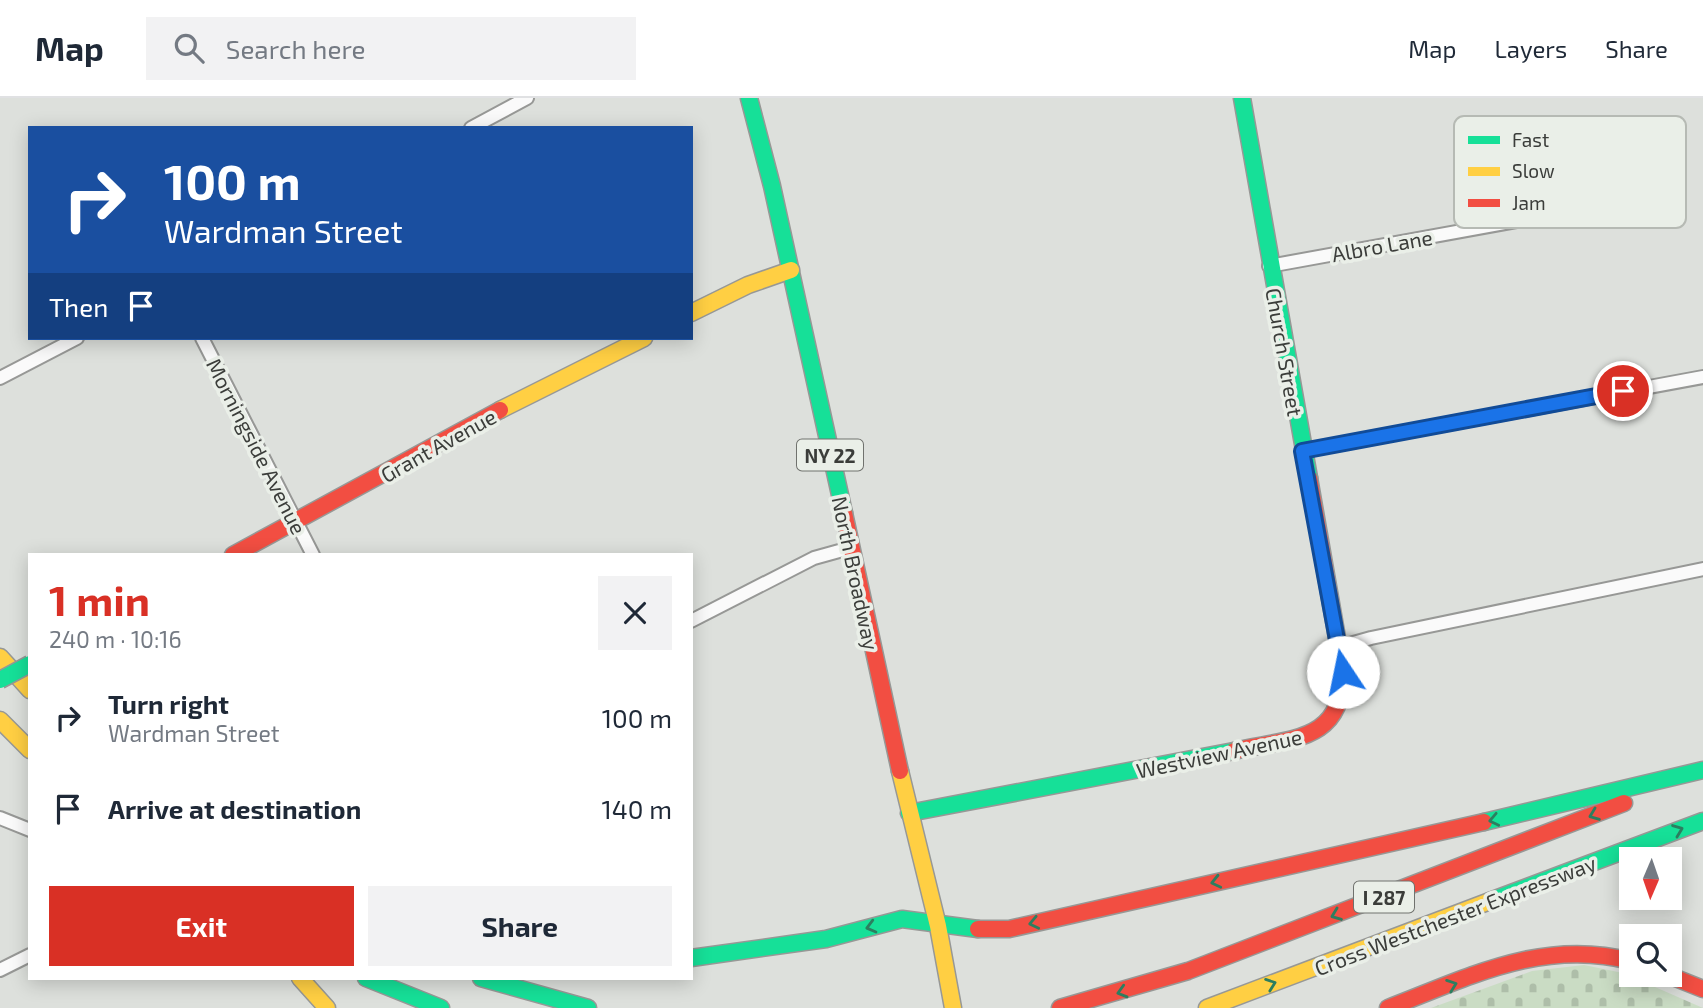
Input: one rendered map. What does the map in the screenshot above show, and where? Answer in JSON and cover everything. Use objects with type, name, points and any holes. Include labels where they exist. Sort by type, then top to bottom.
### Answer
[{"type":"main road","name":"North Broadway","points":[[749,98],[790,270],[909,813],[938,926],[953,1008]]},
{"type":"main road","name":"Church Street","points":[[1241,98],[1339,647]]},
{"type":"main road","points":[[693,312],[748,285],[790,270]]},
{"type":"main road","name":"Grant Avenue","points":[[237,553],[640,340]]},
{"type":"main road","name":"Westview Avenue","points":[[909,813],[1187,761],[1314,733],[1333,718],[1346,686],[1339,647]]},
{"type":"main road","points":[[0,657],[28,688]]},
{"type":"main road","points":[[0,680],[28,665]]},
{"type":"main road","points":[[0,720],[28,748]]},
{"type":"main road","points":[[693,958],[826,939],[902,919],[938,926],[1009,929],[1542,810],[1703,771]]},
{"type":"main road","name":"Cross Westchester Expressway","points":[[1060,1008],[1188,971],[1703,771]]},
{"type":"main road","name":"Cross Westchester Expressway","points":[[1207,1008],[1703,821]]},
{"type":"main road","points":[[1388,1008],[1505,964],[1560,951],[1597,951],[1619,957]]},
{"type":"main road","points":[[302,980],[327,1008]]},
{"type":"main road","points":[[371,980],[441,1008]]},
{"type":"main road","points":[[488,980],[588,1008]]},
{"type":"main road","points":[[1682,981],[1703,989]]},
{"type":"street","points":[[475,126],[527,98]]},
{"type":"street","name":"Albro Lane","points":[[1269,266],[1478,228]]},
{"type":"street","points":[[0,378],[73,340]]},
{"type":"street","name":"Morningside Avenue","points":[[203,340],[312,553]]},
{"type":"street","points":[[1302,451],[1703,377]]},
{"type":"street","points":[[693,620],[814,558],[850,548]]},
{"type":"street","points":[[1339,647],[1703,569]]},
{"type":"street","points":[[0,818],[28,829]]},
{"type":"street","points":[[0,970],[28,956]]},
{"type":"green space","points":[[1584,965],[1619,972],[1619,987],[1655,987],[1703,1008],[1431,1008],[1532,971]]},
{"type":"traffic: fast","points":[[749,98],[772,186],[844,513]]},
{"type":"traffic: fast","points":[[1242,98],[1309,478]]},
{"type":"traffic: fast","points":[[0,680],[28,665]]},
{"type":"traffic: fast","points":[[909,813],[1234,751]]},
{"type":"traffic: fast","points":[[1484,822],[1703,770]]},
{"type":"traffic: fast","points":[[1490,901],[1703,821]]},
{"type":"traffic: fast","points":[[693,958],[826,939],[902,919],[978,929]]},
{"type":"traffic: fast","points":[[371,980],[441,1008]]},
{"type":"traffic: fast","points":[[488,980],[588,1008]]},
{"type":"traffic: slow","points":[[693,312],[748,285],[791,270]]},
{"type":"traffic: slow","points":[[500,410],[640,340]]},
{"type":"traffic: slow","points":[[0,657],[28,688]]},
{"type":"traffic: slow","points":[[0,720],[28,748]]},
{"type":"traffic: slow","points":[[900,771],[938,926],[953,1008]]},
{"type":"traffic: slow","points":[[1207,1008],[1490,901]]},
{"type":"traffic: slow","points":[[302,980],[327,1008]]},
{"type":"traffic: jam","points":[[237,553],[500,410]]},
{"type":"traffic: jam","points":[[1234,751],[1310,733],[1323,725],[1334,712],[1341,695],[1343,672],[1309,478]]},
{"type":"traffic: jam","points":[[844,513],[900,771]]},
{"type":"traffic: jam","points":[[1060,1008],[1188,971],[1624,803]]},
{"type":"traffic: jam","points":[[978,929],[1009,929],[1484,822]]},
{"type":"traffic: jam","points":[[1388,1008],[1507,964],[1567,954],[1619,959]]},
{"type":"traffic: jam","points":[[1682,981],[1703,989]]},
{"type":"route","points":[[1343,672],[1302,451],[1623,391]]}]
